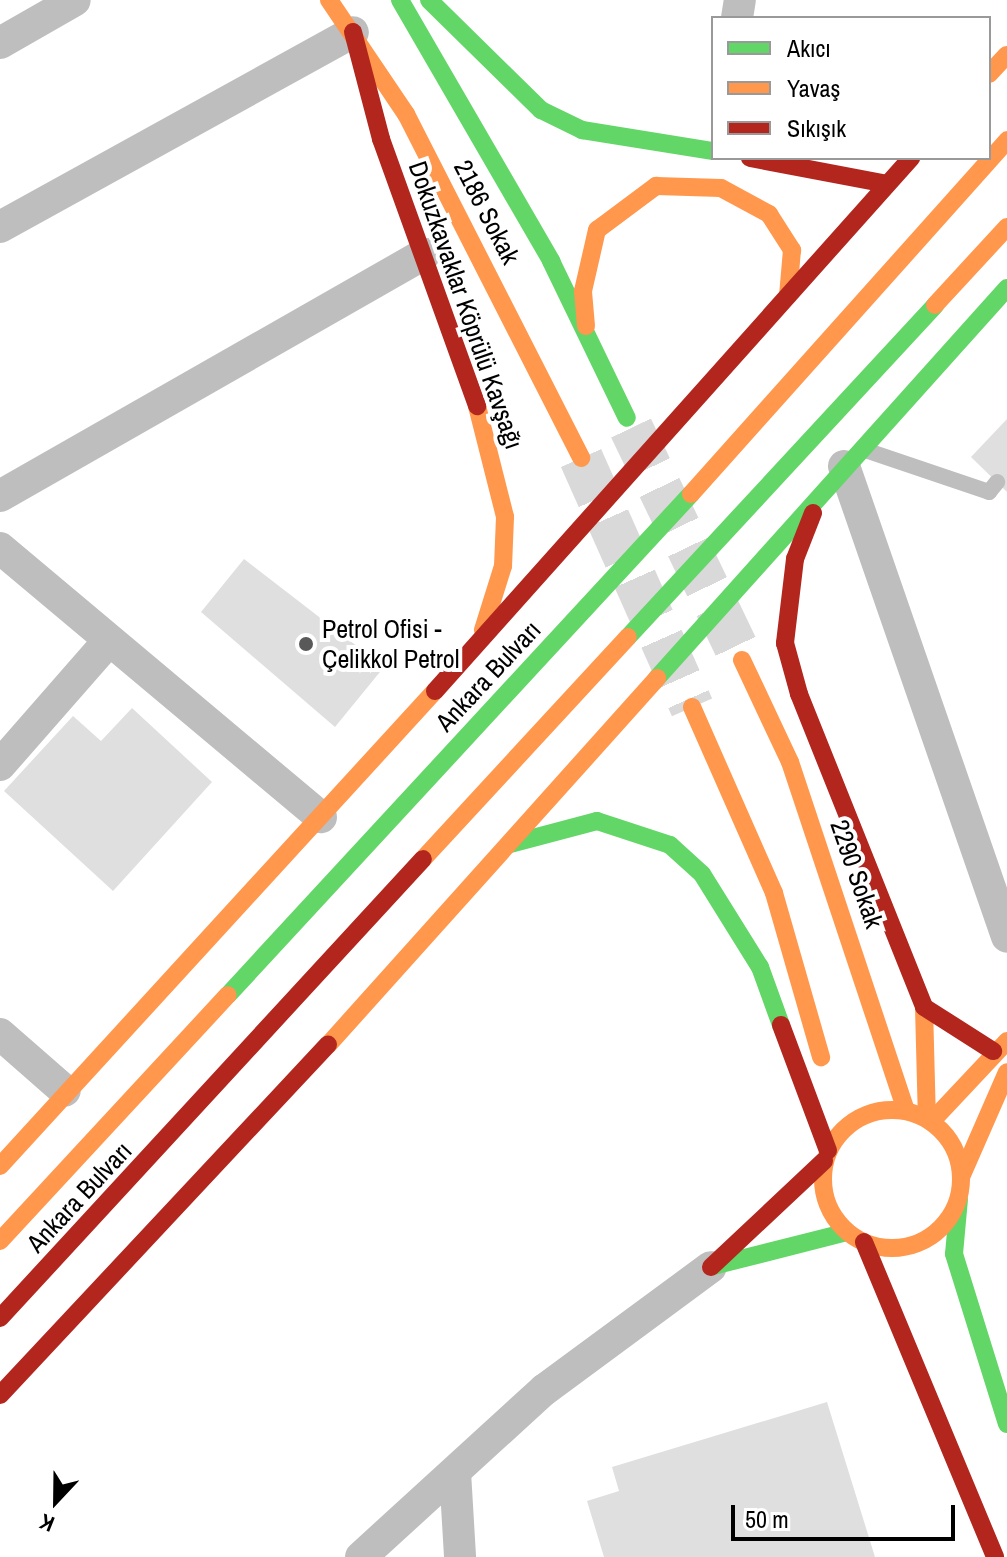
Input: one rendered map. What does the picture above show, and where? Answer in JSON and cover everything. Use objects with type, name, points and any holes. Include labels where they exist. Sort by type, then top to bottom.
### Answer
[{"type":"main road","name":"2186 Sokak","points":[[329,0],[353,32],[453,200],[581,458]]},
{"type":"main road","name":"2186 Sokak","points":[[400,0],[586,336],[627,418]]},
{"type":"main road","points":[[429,0],[541,110],[582,130],[711,151]]},
{"type":"main road","name":"Dokuzkavaklar Köprülü Kavşağı","points":[[353,32],[381,139],[489,438],[505,517],[503,566],[478,644]]},
{"type":"main road","points":[[991,72],[1007,55]]},
{"type":"main road","name":"Ankara Bulvarı","points":[[991,158],[1007,140]]},
{"type":"main road","points":[[761,160],[887,184]]},
{"type":"main road","name":"Ankara Bulvarı","points":[[0,1166],[65,1091],[321,817],[615,494],[909,160]]},
{"type":"main road","name":"Ankara Bulvarı","points":[[0,1241],[648,542],[989,160]]},
{"type":"main road","points":[[586,336],[583,291],[597,230],[656,186],[721,188],[769,214],[792,250],[788,296]]},
{"type":"main road","name":"Ankara Bulvarı","points":[[0,1318],[304,994],[1007,227]]},
{"type":"main road","points":[[0,1395],[425,934],[1007,288]]},
{"type":"main road","points":[[823,490],[795,559],[785,643],[924,1007],[929,1120]]},
{"type":"main road","name":"2290 Sokak","points":[[742,660],[795,777],[906,1110]]},
{"type":"main road","points":[[692,707],[774,893],[828,1084],[825,1200],[847,1232],[864,1242],[911,1246],[950,1219],[960,1197]]},
{"type":"main road","points":[[504,846],[557,826],[597,821],[670,845],[702,874],[760,967],[828,1153]]},
{"type":"main road","points":[[276,892],[290,849]]},
{"type":"main road","points":[[253,965],[267,922]]},
{"type":"main road","points":[[372,961],[425,934]]},
{"type":"main road","points":[[304,994],[345,974]]},
{"type":"main road","points":[[924,1007],[1000,1046],[929,1120]]},
{"type":"main road","points":[[962,1175],[1007,1072]]},
{"type":"main road","points":[[711,1267],[862,1116],[906,1110],[929,1120],[957,1152],[962,1175],[954,1254],[1007,1424]]},
{"type":"main road","points":[[711,1267],[847,1232]]},
{"type":"main road","points":[[864,1242],[995,1557]]},
{"type":"street","points":[[0,43],[75,0]]},
{"type":"street","points":[[0,227],[353,32]]},
{"type":"street","points":[[0,496],[425,254]]},
{"type":"street","points":[[853,457],[1007,937]]},
{"type":"street","points":[[0,548],[106,644],[321,817]]},
{"type":"street","points":[[0,765],[106,644]]},
{"type":"street","points":[[0,1034],[65,1091]]},
{"type":"street","points":[[361,1557],[544,1390],[711,1267]]},
{"type":"street","points":[[455,1472],[460,1557]]},
{"type":"lane","points":[[853,457],[989,492],[997,482]]},
{"type":"building","points":[[1007,419],[1007,492],[971,457]]},
{"type":"building","points":[[244,559],[384,667],[335,727],[201,612]]},
{"type":"building","points":[[132,708],[212,782],[113,891],[4,791],[73,716],[101,741]]},
{"type":"building","points":[[827,1402],[875,1557],[604,1557],[587,1501],[619,1491],[612,1467]]},
{"type":"tunnel","points":[[631,428],[742,660]]},
{"type":"tunnel","points":[[581,458],[692,707]]},
{"type":"traffic: fast","points":[[400,0],[551,261],[627,418]]},
{"type":"traffic: fast","points":[[429,0],[541,110],[582,130],[711,151]]},
{"type":"traffic: fast","points":[[657,678],[1007,288]]},
{"type":"traffic: fast","points":[[628,637],[935,305]]},
{"type":"traffic: fast","points":[[228,995],[691,494]]},
{"type":"traffic: fast","points":[[510,844],[597,821],[670,845],[702,874],[760,967],[781,1025]]},
{"type":"traffic: fast","points":[[959,1199],[954,1254],[1007,1424]]},
{"type":"traffic: fast","points":[[713,1266],[847,1232]]},
{"type":"traffic: slow","points":[[329,0],[406,114],[581,458]]},
{"type":"traffic: slow","points":[[991,72],[1007,55]]},
{"type":"traffic: slow","points":[[991,158],[1007,140]]},
{"type":"traffic: slow","points":[[691,494],[989,160]]},
{"type":"traffic: slow","points":[[586,326],[583,291],[597,230],[656,186],[721,188],[769,214],[792,250],[788,296]]},
{"type":"traffic: slow","points":[[935,305],[1007,227]]},
{"type":"traffic: slow","points":[[477,406],[505,517],[503,566],[483,630]]},
{"type":"traffic: slow","points":[[423,859],[628,637]]},
{"type":"traffic: slow","points":[[742,660],[790,762],[906,1110]]},
{"type":"traffic: slow","points":[[328,1045],[657,678]]},
{"type":"traffic: slow","points":[[0,1166],[435,691]]},
{"type":"traffic: slow","points":[[692,707],[774,893],[821,1057]]},
{"type":"traffic: slow","points":[[0,1241],[228,995]]},
{"type":"traffic: slow","points":[[924,1007],[927,1118]]},
{"type":"traffic: slow","points":[[931,1122],[1007,1041]]},
{"type":"traffic: slow","points":[[962,1175],[1007,1072]]},
{"type":"traffic: slow","points":[[892,1110],[919,1115],[941,1130],[956,1152],[961,1179],[956,1206],[941,1228],[919,1243],[892,1248],[865,1243],[843,1228],[828,1206],[823,1179],[828,1152],[843,1130],[865,1115],[892,1110]]},
{"type":"traffic: jam","points":[[353,32],[381,139],[477,406]]},
{"type":"traffic: jam","points":[[761,160],[887,184]]},
{"type":"traffic: jam","points":[[435,691],[909,160]]},
{"type":"traffic: jam","points":[[813,513],[795,559],[785,643],[799,694],[924,1007],[993,1051]]},
{"type":"traffic: jam","points":[[0,1318],[423,859]]},
{"type":"traffic: jam","points":[[781,1025],[828,1151]]},
{"type":"traffic: jam","points":[[0,1395],[328,1045]]},
{"type":"traffic: jam","points":[[711,1267],[824,1161]]},
{"type":"traffic: jam","points":[[864,1242],[995,1557]]},
{"type":"place","name":"Petrol Ofisi - Çelikkol Petrol","points":[[306,644]]}]
